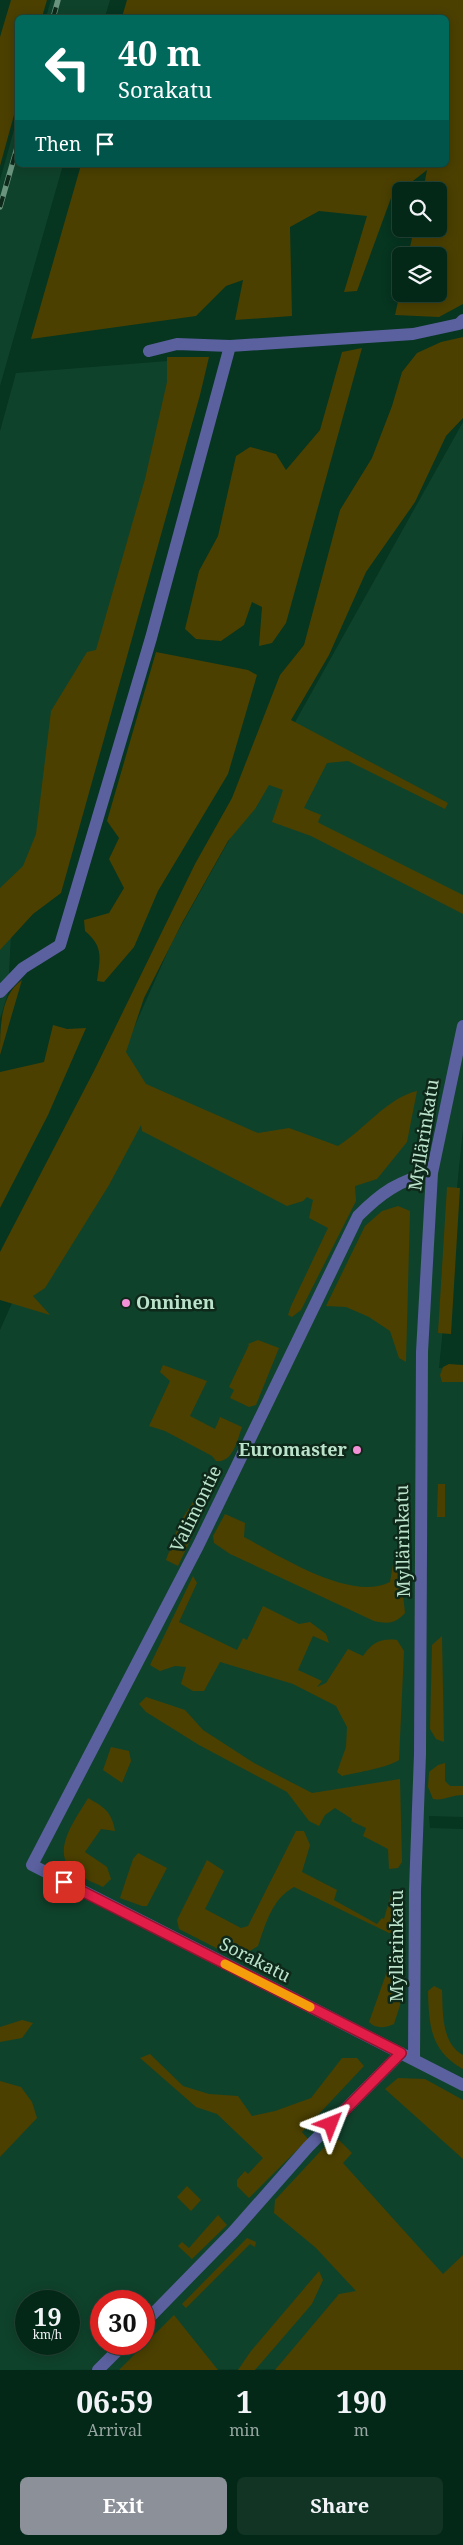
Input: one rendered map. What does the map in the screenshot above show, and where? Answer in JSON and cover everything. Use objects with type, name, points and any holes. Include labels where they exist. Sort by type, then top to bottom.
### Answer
[{"type":"street","points":[[149,351],[176,344],[230,346],[413,334],[459,324],[463,320]]},
{"type":"street","points":[[0,992],[23,968],[60,946],[151,638],[230,346]]},
{"type":"street","name":"Myllärinkatu","points":[[414,2060],[415,1890],[420,1754],[420,1432],[422,1352],[432,1173],[463,1026]]},
{"type":"street","name":"Valimontie","points":[[32,1865],[198,1546],[358,1216],[379,1195],[411,1178],[432,1173]]},
{"type":"street","name":"Sorakatu","points":[[32,1865],[463,2085]]},
{"type":"street","points":[[155,2312],[233,2232],[308,2146],[401,2053]]},
{"type":"street","points":[[98,2370],[113,2355]]},
{"type":"shaded area","points":[[11,0],[47,0],[43,15],[15,15],[15,111],[0,166],[0,37]]},
{"type":"shaded area","points":[[51,0],[110,0],[106,15],[47,15]]},
{"type":"shaded area","points":[[127,0],[463,0],[463,304],[439,317],[395,315],[398,302],[447,302],[447,247],[410,247],[412,237],[447,237],[447,182],[425,182],[427,170],[412,182],[392,182],[392,197],[357,291],[344,292],[367,216],[319,211],[290,227],[292,316],[235,320],[243,280],[226,286],[196,316],[31,339],[80,167],[449,167],[449,15],[123,15]]},
{"type":"shaded area","points":[[15,126],[15,167],[62,167],[0,386],[0,180]]},
{"type":"shaded area","points":[[463,337],[463,418],[446,436],[415,502],[366,572],[329,655],[291,720],[448,803],[445,809],[348,761],[327,763],[304,808],[321,815],[318,822],[321,824],[463,895],[463,914],[311,836],[272,822],[283,790],[269,785],[255,809],[228,841],[182,923],[144,998],[126,1052],[146,1084],[258,1133],[289,1128],[338,1146],[396,1100],[417,1091],[407,1142],[377,1179],[355,1186],[356,1201],[301,1310],[292,1317],[288,1315],[291,1306],[328,1228],[309,1218],[313,1200],[307,1197],[303,1201],[287,1206],[142,1131],[141,1125],[109,1185],[45,1288],[33,1296],[50,1315],[0,1300],[0,1252],[95,1069],[195,864],[232,798],[280,675],[304,645],[340,510],[372,458],[392,406],[402,372],[417,353],[441,342]]},
{"type":"shaded area","points":[[362,348],[286,623],[272,643],[259,646],[262,607],[252,602],[244,625],[221,641],[196,639],[185,629],[199,571],[218,536],[236,456],[250,447],[276,454],[286,470],[320,430],[342,352]]},
{"type":"shaded area","points":[[167,357],[209,357],[61,893],[33,914],[0,950],[0,888],[23,866],[36,834],[51,711],[87,652],[96,650],[145,479],[167,382]]},
{"type":"shaded area","points":[[180,360],[135,537],[12,915],[8,993],[0,1019],[0,431],[16,373]]},
{"type":"shaded area","points":[[463,422],[463,1128],[439,1368],[463,1369],[463,1817],[429,1816],[430,1828],[463,1829],[463,2369],[0,2370],[0,1330],[172,942]]},
{"type":"shaded area","points":[[156,652],[248,670],[257,675],[228,774],[158,891],[134,947],[104,982],[97,981],[99,966],[98,948],[85,931],[84,920],[109,913],[124,888],[109,859],[119,838],[107,821]]},
{"type":"shaded area","points":[[22,980],[0,1055],[1,1023],[5,1003],[9,994]]},
{"type":"shaded area","points":[[53,1025],[67,1029],[86,1028],[48,1115],[0,1208],[0,1072],[44,1062]]},
{"type":"shaded area","points":[[447,1187],[460,1188],[451,1334],[438,1333]]},
{"type":"shaded area","points":[[398,1206],[410,1211],[406,1362],[399,1358],[390,1331],[369,1317],[346,1307],[326,1306],[365,1226],[382,1211]]},
{"type":"shaded area","points":[[258,1340],[279,1348],[256,1405],[249,1407],[230,1398],[234,1390],[229,1387],[248,1344]]},
{"type":"shaded area","points":[[449,1364],[463,1365],[463,1382],[442,1382],[440,1375],[443,1367]]},
{"type":"shaded area","points":[[163,1365],[207,1381],[190,1416],[215,1429],[220,1417],[242,1427],[236,1444],[227,1459],[216,1461],[212,1456],[165,1431],[149,1426],[170,1381],[160,1372]]},
{"type":"shaded area","points":[[210,1474],[215,1488],[178,1566],[166,1560],[180,1522],[204,1485],[204,1477]]},
{"type":"shaded area","points":[[438,1484],[445,1484],[445,1517],[437,1517]]},
{"type":"shaded area","points":[[225,1514],[245,1523],[244,1537],[296,1565],[336,1582],[374,1587],[390,1582],[393,1564],[400,1568],[405,1613],[391,1622],[374,1621],[230,1554],[214,1543],[213,1536]]},
{"type":"shaded area","points":[[193,1576],[197,1583],[179,1622],[237,1650],[243,1638],[247,1640],[263,1606],[299,1624],[310,1622],[326,1634],[329,1643],[313,1636],[298,1670],[322,1681],[317,1687],[326,1683],[348,1649],[363,1656],[377,1642],[397,1640],[404,1651],[399,1760],[380,1768],[342,1776],[337,1772],[346,1747],[347,1727],[336,1706],[293,1684],[220,1662],[204,1691],[193,1691],[181,1684],[186,1667],[175,1666],[160,1671],[150,1665]]},
{"type":"shaded area","points":[[442,1636],[444,1742],[436,1739],[430,1729],[432,1645]]},
{"type":"shaded area","points":[[146,1697],[185,1710],[203,1730],[254,1763],[312,1793],[400,1779],[402,1862],[398,1868],[389,1869],[388,1849],[363,1836],[366,1828],[351,1821],[352,1819],[335,1808],[325,1815],[319,1826],[309,1821],[287,1792],[199,1745],[146,1712],[139,1704]]},
{"type":"shaded area","points":[[111,1747],[129,1751],[131,1761],[122,1783],[103,1770]]},
{"type":"shaded area","points":[[445,1763],[445,1781],[450,1786],[463,1786],[463,1795],[433,1799],[428,1787],[429,1772],[438,1765]]},
{"type":"shaded area","points":[[88,1798],[99,1804],[106,1811],[114,1824],[115,1831],[101,1829],[85,1852],[107,1867],[111,1879],[103,1887],[77,1874],[65,1860],[64,1851],[68,1832]]},
{"type":"shaded area","points":[[296,1831],[304,1831],[310,1845],[302,1872],[337,1890],[334,1900],[377,1924],[382,1918],[384,1919],[391,1894],[398,1896],[401,1900],[402,1930],[397,1933],[389,1933],[294,1887],[286,1892],[275,1905],[267,1920],[258,1946],[243,1955],[220,1950],[179,1929],[177,1920],[207,1860],[224,1871],[205,1909],[241,1928],[248,1926]]},
{"type":"shaded area","points":[[138,1853],[167,1868],[147,1906],[120,1898],[133,1859]]},
{"type":"shaded area","points":[[399,1948],[403,1952],[401,2002],[394,2024],[377,2027],[369,2022],[395,1949]]},
{"type":"shaded area","points":[[434,1986],[442,1990],[443,2017],[447,2035],[456,2050],[463,2055],[463,2069],[444,2054],[434,2036],[429,2015],[428,1991]]},
{"type":"shaded area","points":[[22,2020],[33,2023],[22,2038],[0,2042],[0,2027]]},
{"type":"shaded area","points":[[150,2054],[183,2086],[209,2094],[238,2096],[252,2116],[275,2111],[311,2098],[342,2058],[357,2058],[364,2066],[302,2132],[308,2139],[249,2198],[237,2186],[237,2180],[245,2171],[248,2174],[263,2158],[217,2114],[196,2107],[140,2058]]},
{"type":"shaded area","points":[[398,2078],[425,2079],[463,2100],[463,2159],[385,2089]]},
{"type":"shaded area","points":[[0,2081],[21,2087],[32,2102],[37,2118],[0,2157]]},
{"type":"shaded area","points":[[339,2140],[352,2153],[343,2163],[443,2274],[463,2255],[463,2370],[275,2370],[339,2294],[356,2291],[316,2248],[274,2213],[275,2200],[329,2142]]},
{"type":"shaded area","points":[[187,2186],[201,2200],[191,2211],[177,2197]]},
{"type":"shaded area","points":[[218,2215],[227,2225],[192,2259],[178,2246],[182,2242],[189,2248]]},
{"type":"shaded area","points":[[247,2238],[256,2242],[255,2247],[250,2244],[186,2308],[182,2304]]},
{"type":"shaded area","points":[[319,2271],[323,2280],[312,2304],[255,2370],[238,2370],[251,2351]]},
{"type":"shaded area","points":[[174,2315],[218,2370],[119,2370],[134,2355],[155,2355],[155,2334]]},
{"type":"railway","points":[[54,15],[58,0]]},
{"type":"railway","points":[[0,207],[15,154]]},
{"type":"slow traffic","points":[[225,1964],[310,2007]]},
{"type":"place","name":"Onninen","points":[[126,1303]]},
{"type":"place","name":"Euromaster","points":[[357,1450]]},
{"type":"route","points":[[64,1882],[401,2053],[331,2124]]}]
